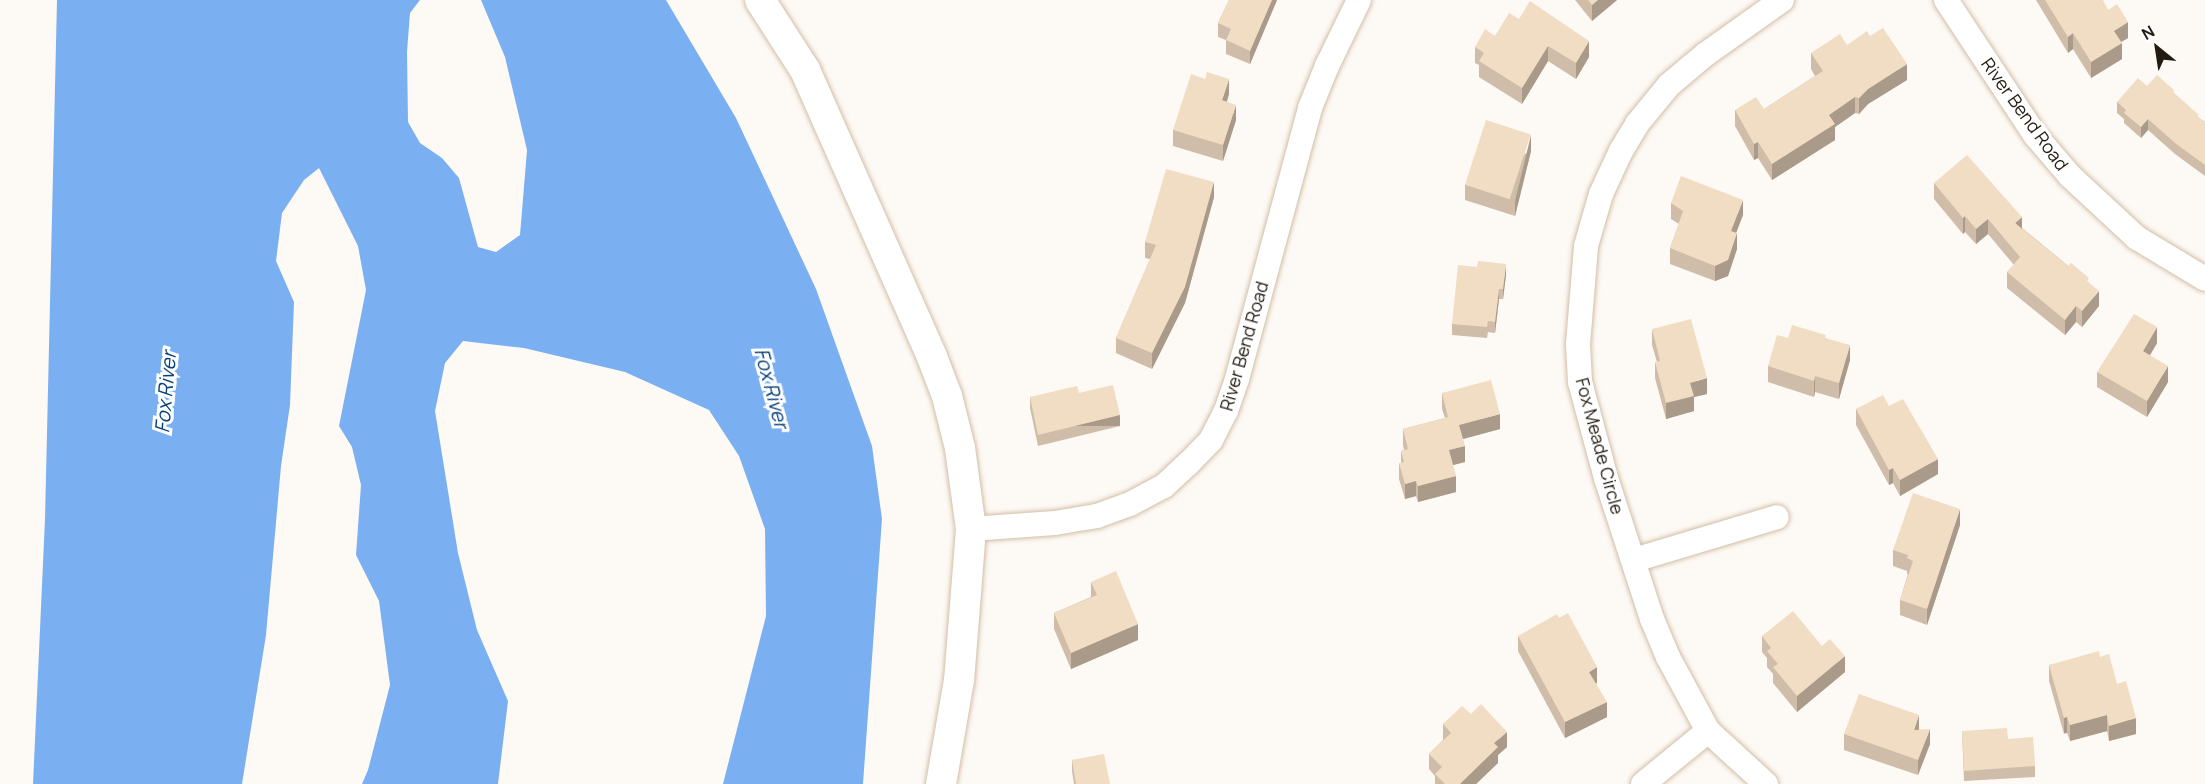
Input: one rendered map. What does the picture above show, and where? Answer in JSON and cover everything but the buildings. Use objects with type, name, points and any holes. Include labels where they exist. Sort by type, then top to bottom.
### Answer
[{"type":"street","points":[[760,0],[805,70],[947,396],[960,448],[971,529],[959,681],[941,784]]},
{"type":"street","name":"River Bend Road","points":[[971,529],[1097,516],[1131,504],[1164,486],[1211,440],[1226,411],[1237,379],[1310,108],[1326,66],[1359,0]]},
{"type":"street","name":"Fox Meade Circle","points":[[1766,784],[1708,731],[1668,657],[1652,619],[1606,478],[1580,382],[1579,322],[1586,246],[1601,194],[1617,157],[1637,124],[1669,86],[1706,54],[1782,0]]},
{"type":"street","name":"River Bend Road","points":[[1946,0],[2035,135],[2070,176],[2137,238],[2205,279]]},
{"type":"street","points":[[1634,560],[1777,518]]},
{"type":"street","points":[[1643,784],[1708,731]]},
{"type":"water","name":"Fox River","points":[[57,0],[420,0],[410,13],[407,52],[408,122],[420,143],[442,158],[459,178],[478,247],[496,252],[520,235],[527,150],[505,57],[481,0],[666,0],[736,118],[816,289],[872,446],[882,519],[863,784],[723,784],[766,616],[765,529],[739,456],[709,410],[625,372],[524,348],[463,341],[445,363],[435,411],[458,553],[477,630],[508,701],[498,784],[362,784],[368,770],[390,685],[379,601],[356,555],[361,485],[352,447],[339,426],[366,290],[358,246],[319,168],[304,180],[282,213],[276,261],[294,302],[290,405],[281,466],[266,635],[242,784],[33,784],[45,519]]}]
